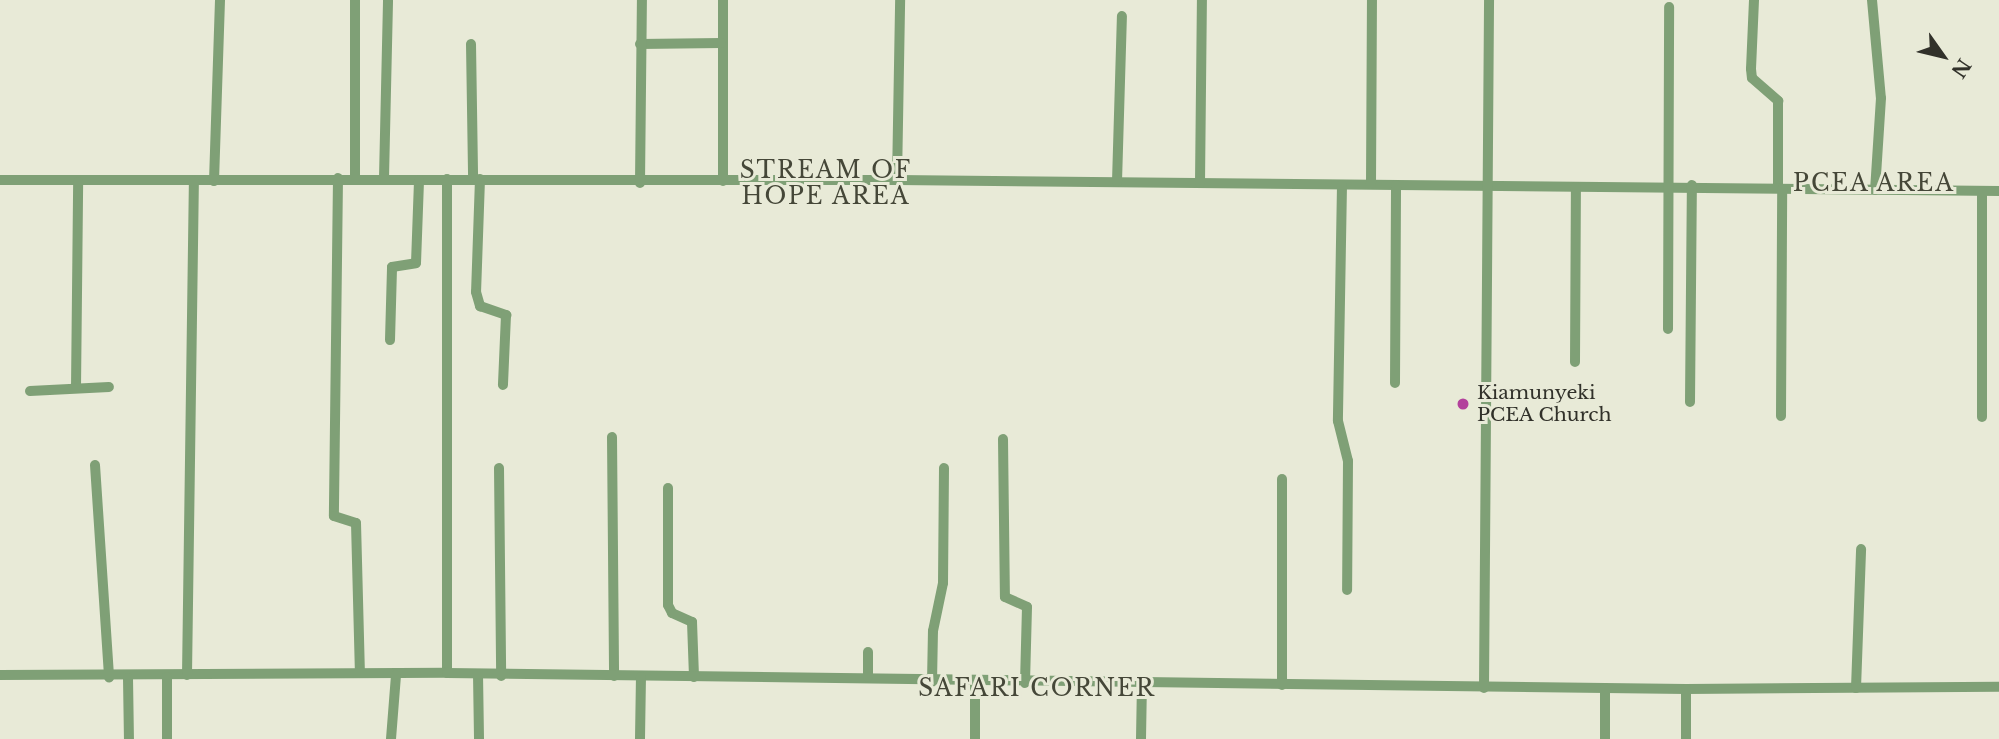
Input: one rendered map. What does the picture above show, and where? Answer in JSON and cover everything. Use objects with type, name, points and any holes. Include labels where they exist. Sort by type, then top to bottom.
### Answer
[{"type":"street","points":[[214,181],[220,0]]},
{"type":"street","points":[[355,0],[355,178]]},
{"type":"street","points":[[384,178],[388,0]]},
{"type":"street","points":[[640,183],[642,0]]},
{"type":"street","points":[[723,0],[723,181]]},
{"type":"street","points":[[897,180],[901,0]]},
{"type":"street","points":[[1200,183],[1202,0]]},
{"type":"street","points":[[1371,184],[1372,0]]},
{"type":"street","points":[[1484,688],[1489,0]]},
{"type":"street","points":[[1754,0],[1752,78],[1778,101],[1781,416]]},
{"type":"street","points":[[1872,0],[1881,98],[1875,190]]},
{"type":"street","points":[[1668,329],[1669,7]]},
{"type":"street","points":[[1117,182],[1122,16]]},
{"type":"street","points":[[640,44],[721,43]]},
{"type":"street","points":[[471,44],[477,299],[480,306],[506,315],[503,385]]},
{"type":"street","points":[[338,178],[334,516],[356,523],[360,673]]},
{"type":"street","points":[[0,180],[78,182],[476,178],[640,183],[897,180],[1576,187],[1692,185],[1999,191]]},
{"type":"street","points":[[447,179],[447,673]]},
{"type":"street","points":[[390,340],[392,267],[416,263],[419,180]]},
{"type":"street","points":[[187,675],[194,181]]},
{"type":"street","points":[[76,388],[78,182]]},
{"type":"street","points":[[1342,185],[1338,421],[1348,461],[1347,590]]},
{"type":"street","points":[[1395,383],[1396,185]]},
{"type":"street","points":[[1690,402],[1692,185]]},
{"type":"street","points":[[1575,362],[1576,187]]},
{"type":"street","points":[[1982,191],[1982,416]]},
{"type":"street","points":[[30,391],[109,387]]},
{"type":"street","points":[[612,437],[614,676]]},
{"type":"street","points":[[1003,439],[1005,597],[1027,607],[1025,683]]},
{"type":"street","points":[[95,465],[109,678]]},
{"type":"street","points":[[499,468],[501,676]]},
{"type":"street","points":[[932,682],[933,623],[943,583],[944,468]]},
{"type":"street","points":[[1282,479],[1282,685]]},
{"type":"street","points":[[668,488],[668,605],[672,613],[692,622],[694,677]]},
{"type":"street","points":[[1856,688],[1861,549]]},
{"type":"street","points":[[868,652],[868,677]]},
{"type":"street","points":[[0,675],[128,678],[447,673],[501,676],[868,677],[932,682],[1686,690],[1999,687]]},
{"type":"street","points":[[478,674],[479,739]]},
{"type":"street","points":[[391,739],[396,675]]},
{"type":"street","points":[[167,677],[167,739]]},
{"type":"street","points":[[640,739],[641,677]]},
{"type":"street","points":[[128,678],[129,739]]},
{"type":"street","points":[[975,682],[975,739]]},
{"type":"street","points":[[1141,739],[1142,683]]},
{"type":"street","points":[[1605,688],[1605,739]]},
{"type":"street","points":[[1686,690],[1686,739]]},
{"type":"place","name":"Kiamunyeki PCEA Church","points":[[1463,404]]},
{"type":"district","name":"STREAM OF HOPE AREA","points":[[826,183]]},
{"type":"district","name":"PCEA AREA","points":[[1874,183]]},
{"type":"district","name":"SAFARI CORNER","points":[[1037,688]]}]
